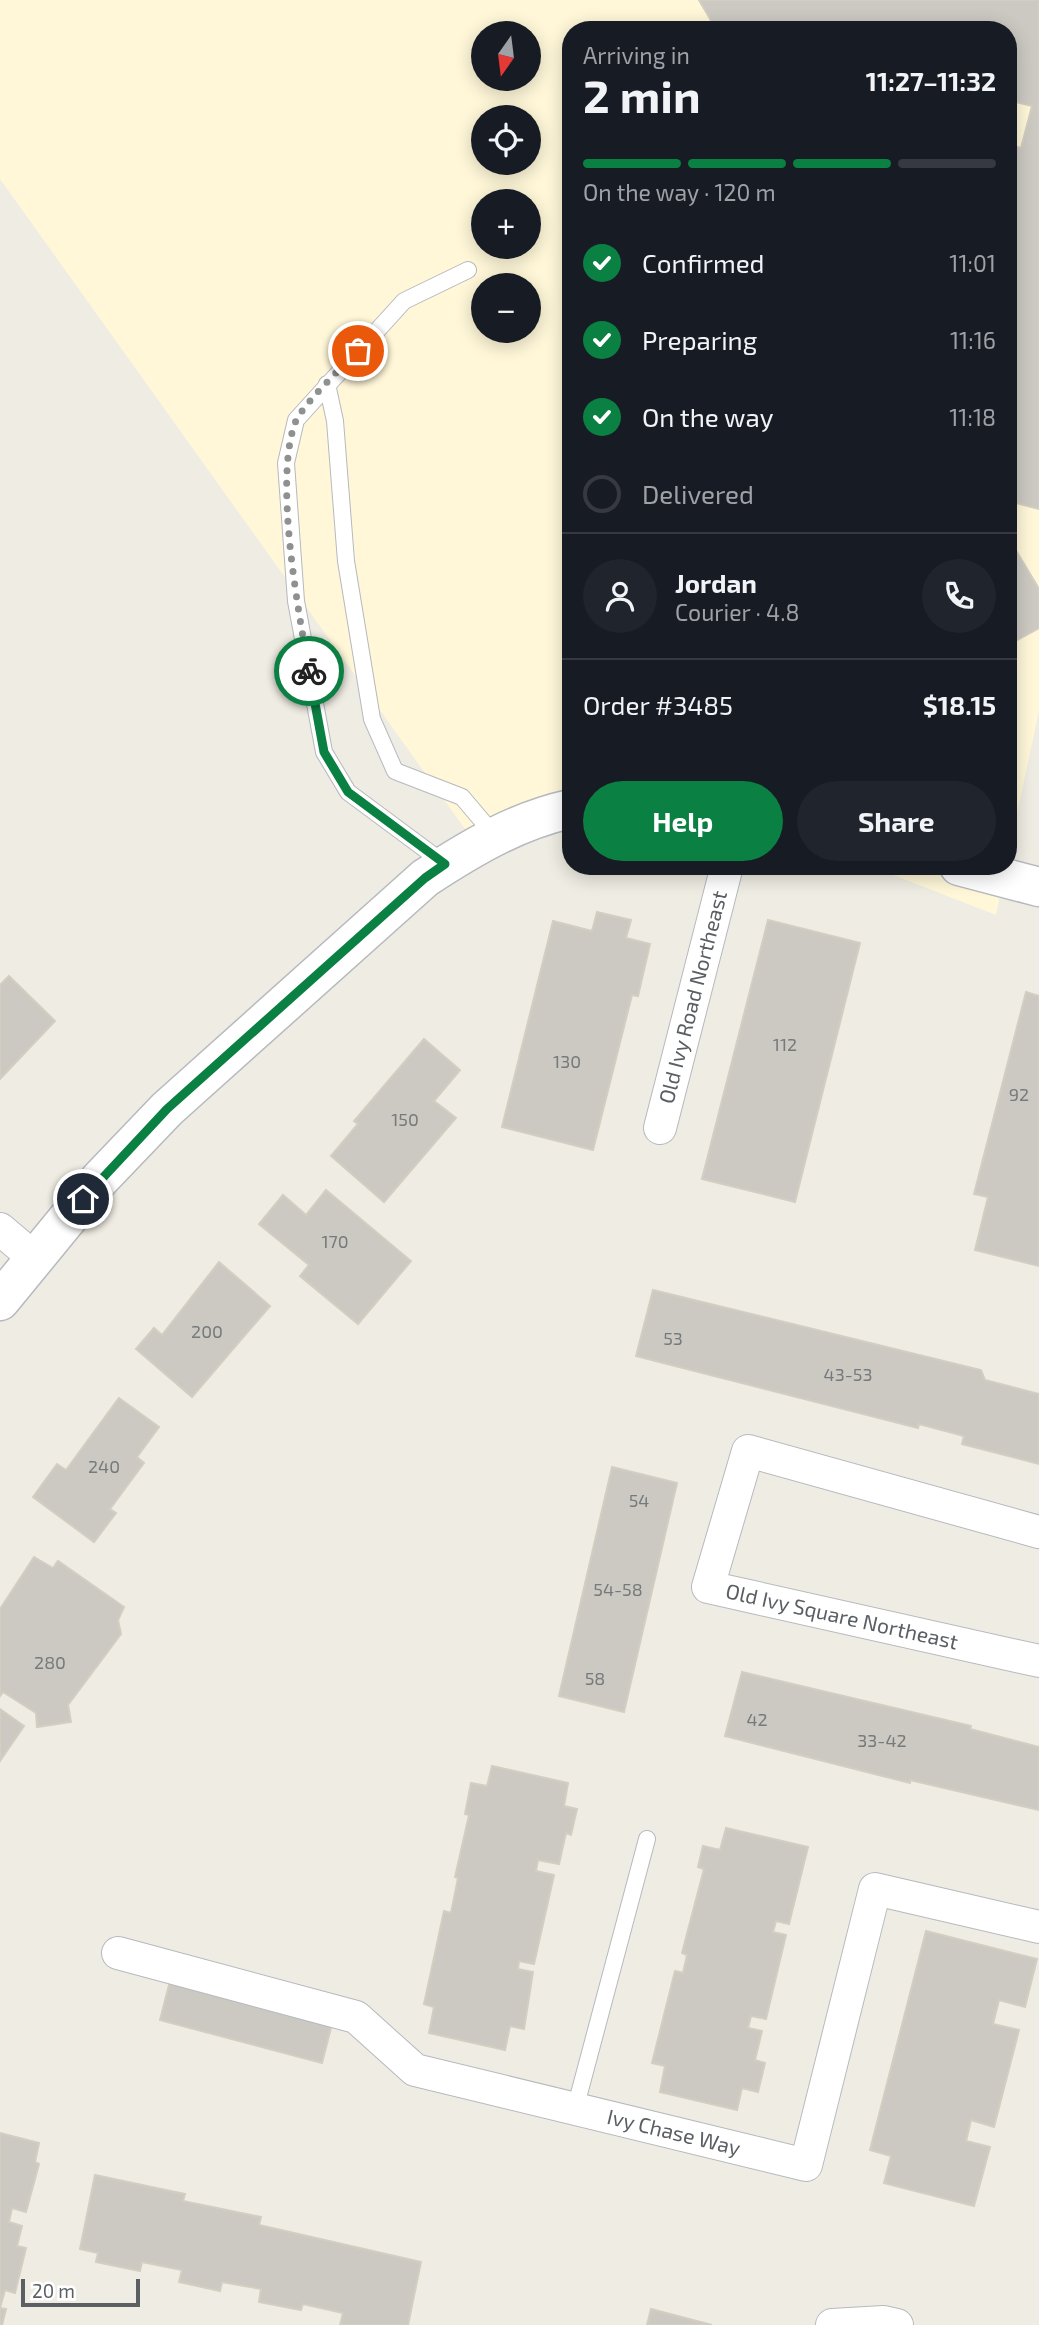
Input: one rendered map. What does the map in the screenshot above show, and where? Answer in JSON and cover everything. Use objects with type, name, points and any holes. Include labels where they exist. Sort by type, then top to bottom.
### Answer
[{"type":"street","points":[[0,1301],[33,1257],[100,1179],[167,1109],[425,878],[495,836],[518,825],[562,811]]},
{"type":"street","name":"Old Ivy Road Northeast","points":[[660,1128],[725,875]]},
{"type":"street","points":[[993,875],[1039,887]]},
{"type":"street","points":[[0,1229],[33,1257]]},
{"type":"street","name":"Old Ivy Square Northeast","points":[[1039,1532],[748,1451],[708,1587],[1039,1661]]},
{"type":"street","name":"Ivy Chase Way","points":[[118,1953],[356,2017],[415,2070],[806,2165],[875,1889],[1039,1927]]},
{"type":"street","points":[[832,2325],[884,2322],[897,2325]]},
{"type":"lane","points":[[445,864],[348,792],[324,752],[296,601],[286,463],[296,420],[404,301],[468,270]]},
{"type":"lane","points":[[327,384],[335,421],[335,449],[346,561],[372,719],[395,771],[462,797],[495,836]]},
{"type":"lane","points":[[575,2109],[647,1839]]},
{"type":"shaded area","points":[[0,0],[1039,0],[1039,711],[1017,813],[1017,21],[562,21],[562,807],[465,829],[0,179]]},
{"type":"shaded area","points":[[893,875],[1004,875],[996,915]]},
{"type":"building","points":[[699,0],[1039,0],[1039,509],[1017,503],[1017,147],[1021,148],[1032,106],[1017,102],[1017,21],[711,21]]},
{"type":"building","points":[[1017,552],[1039,589],[1039,628],[1017,640]]},
{"type":"building","points":[[597,912],[631,920],[626,938],[650,944],[638,996],[632,995],[593,1150],[502,1127],[553,921],[592,931]]},
{"type":"building","points":[[768,920],[860,943],[795,1202],[702,1179]]},
{"type":"building","points":[[9,976],[55,1021],[0,1079],[0,985]]},
{"type":"building","points":[[1026,992],[1039,996],[1039,1266],[975,1250],[988,1197],[974,1194]]},
{"type":"building","points":[[424,1039],[460,1070],[434,1101],[456,1118],[384,1202],[331,1156],[358,1124],[354,1121]]},
{"type":"building","points":[[326,1190],[411,1261],[358,1324],[300,1276],[309,1265],[259,1224],[283,1195],[306,1215]]},
{"type":"building","points":[[219,1262],[270,1306],[192,1397],[136,1349],[154,1328],[162,1335]]},
{"type":"building","points":[[653,1290],[981,1370],[985,1380],[1039,1394],[1039,1464],[962,1444],[964,1436],[919,1424],[918,1428],[636,1356]]},
{"type":"building","points":[[119,1398],[159,1427],[137,1457],[144,1463],[110,1509],[116,1513],[94,1542],[33,1497],[57,1464],[66,1470]]},
{"type":"building","points":[[612,1467],[677,1483],[624,1712],[559,1696]]},
{"type":"building","points":[[34,1557],[53,1568],[58,1561],[124,1607],[118,1620],[121,1634],[68,1705],[71,1722],[37,1727],[36,1713],[3,1692],[0,1696],[0,1609]]},
{"type":"building","points":[[742,1672],[971,1726],[970,1729],[1039,1747],[1039,1810],[910,1780],[910,1783],[725,1736]]},
{"type":"building","points":[[0,1709],[24,1726],[0,1761]]},
{"type":"building","points":[[492,1766],[568,1783],[564,1806],[577,1809],[571,1835],[566,1833],[559,1864],[538,1860],[536,1871],[554,1875],[534,1964],[519,1961],[518,1969],[533,1972],[524,2029],[510,2026],[505,2050],[429,2033],[434,2007],[424,2004],[444,1911],[451,1913],[458,1878],[455,1877],[469,1815],[465,1814],[471,1783],[487,1786]]},
{"type":"building","points":[[726,1828],[808,1847],[789,1924],[776,1921],[773,1932],[786,1935],[766,2019],[751,2016],[748,2028],[762,2031],[755,2060],[765,2063],[758,2092],[742,2088],[737,2110],[660,2092],[665,2066],[652,2063],[675,1971],[683,1973],[687,1955],[682,1953],[704,1869],[698,1867],[703,1846],[720,1850]]},
{"type":"building","points":[[926,1931],[1037,1959],[1025,2007],[999,2000],[993,2024],[1019,2030],[994,2127],[971,2120],[966,2141],[990,2147],[974,2206],[884,2183],[891,2156],[870,2150]]},
{"type":"building","points":[[170,1981],[332,2024],[322,2063],[160,2020]]},
{"type":"building","points":[[0,2133],[39,2143],[35,2162],[39,2164],[26,2212],[12,2208],[9,2222],[22,2226],[17,2246],[26,2248],[15,2293],[5,2290],[0,2308]]},
{"type":"building","points":[[95,2175],[185,2194],[183,2201],[261,2217],[259,2225],[421,2262],[408,2325],[340,2325],[343,2313],[303,2304],[301,2310],[259,2302],[261,2289],[222,2282],[220,2291],[179,2282],[182,2270],[142,2262],[140,2271],[96,2262],[98,2253],[80,2249]]},
{"type":"building","points":[[0,2308],[6,2309],[2,2325],[0,2325]]},
{"type":"building","points":[[651,2309],[712,2325],[647,2325]]},
{"type":"way so far","points":[[309,671],[296,601],[286,463],[296,420],[358,351]]},
{"type":"route","points":[[83,1199],[167,1109],[425,878],[445,864],[348,792],[324,752],[309,671]]}]
